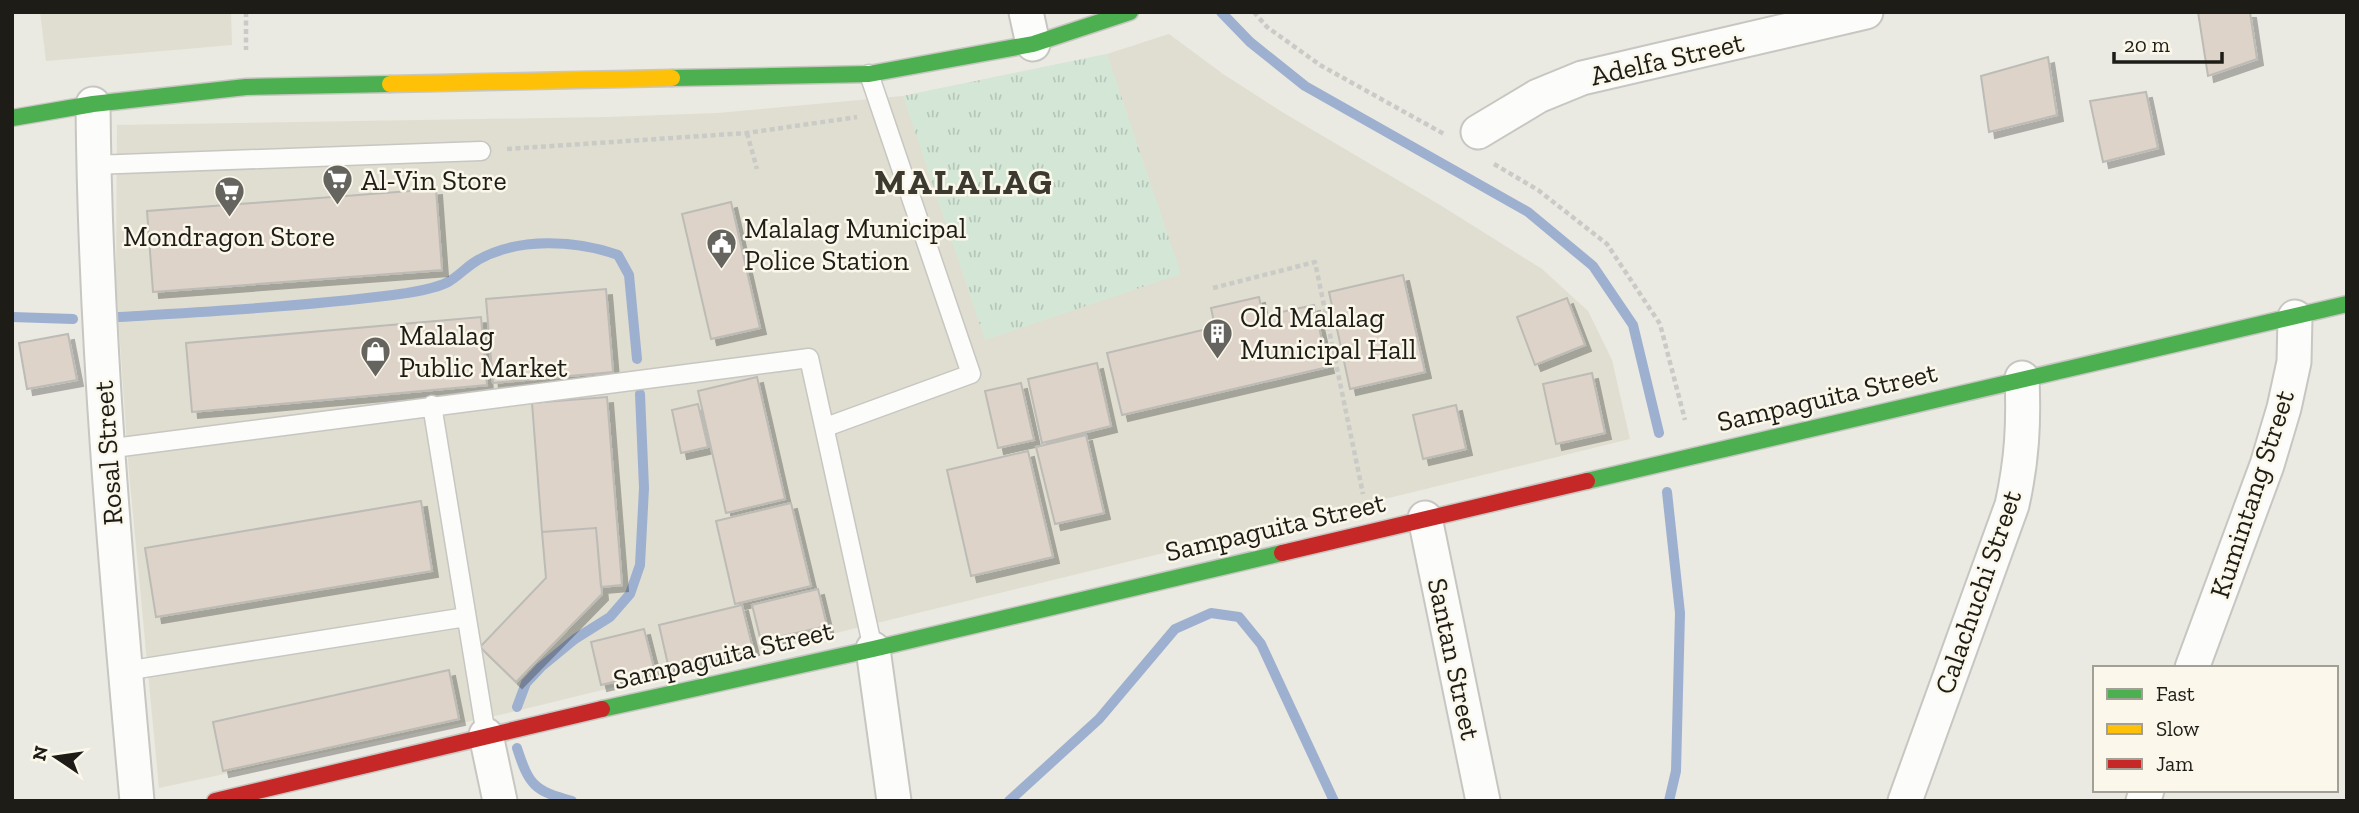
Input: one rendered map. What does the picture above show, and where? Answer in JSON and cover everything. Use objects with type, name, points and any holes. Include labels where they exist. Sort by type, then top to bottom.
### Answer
[{"type":"street","points":[[1026,12],[1033,44]]},
{"type":"street","points":[[12,118],[93,104],[246,87],[869,74],[1033,44],[1130,12]]},
{"type":"street","name":"Adelfa Street","points":[[1472,143],[1538,96],[1583,78],[1866,12]]},
{"type":"street","name":"Rosal Street","points":[[93,104],[93,165],[106,450],[137,801]]},
{"type":"street","name":"Sampaguita Street","points":[[215,801],[486,735],[873,649],[2347,304]]},
{"type":"street","name":"Kumintang Street","points":[[2193,666],[2267,465],[2284,408],[2294,362],[2295,317]]},
{"type":"street","name":"Calachuchi Street","points":[[1905,801],[2012,505],[2020,468],[2024,423],[2022,378]]},
{"type":"street","name":"Santan Street","points":[[1425,518],[1483,801]]},
{"type":"street","points":[[873,649],[894,801]]},
{"type":"street","points":[[486,735],[500,801]]},
{"type":"lane","points":[[826,427],[971,374],[869,74]]},
{"type":"lane","points":[[93,165],[481,150]]},
{"type":"lane","points":[[106,450],[432,405],[810,358],[873,649]]},
{"type":"lane","points":[[432,405],[486,735]]},
{"type":"lane","points":[[125,671],[467,617]]},
{"type":"path","points":[[1254,12],[1267,27],[1320,65],[1472,143],[1607,244],[1660,324],[1686,423]]},
{"type":"path","points":[[481,150],[747,133],[882,113]]},
{"type":"path","points":[[747,133],[757,169]]},
{"type":"path","points":[[1213,288],[1315,262],[1371,531]]},
{"type":"shaded area","points":[[40,12],[231,12],[232,45],[46,61]]},
{"type":"shaded area","points":[[1169,34],[1223,74],[1282,112],[1542,269],[1588,311],[1612,360],[1630,439],[508,713],[159,788],[129,472],[116,285],[117,125],[718,113],[903,96],[1107,54]]},
{"type":"green space","points":[[1107,54],[1181,274],[985,340],[903,96]]},
{"type":"building","points":[[2198,12],[2250,12],[2257,59],[2208,76]]},
{"type":"building","points":[[2048,57],[2057,115],[1989,132],[1981,76]]},
{"type":"building","points":[[2146,92],[2158,148],[2103,162],[2090,101]]},
{"type":"building","points":[[436,189],[442,270],[153,292],[147,211]]},
{"type":"building","name":"Malalag Municipal Police Station","points":[[731,202],[760,328],[711,339],[682,214]]},
{"type":"building","points":[[1403,275],[1425,372],[1350,389],[1329,292]]},
{"type":"building","points":[[606,289],[613,372],[493,383],[486,299]]},
{"type":"building","name":"Old Malalag Municipal Hall","points":[[1259,297],[1263,316],[1314,305],[1328,367],[1122,415],[1107,353],[1215,327],[1211,308]]},
{"type":"building","points":[[1567,298],[1585,345],[1535,365],[1517,317]]},
{"type":"building","points":[[481,317],[487,385],[192,412],[186,343]]},
{"type":"building","points":[[68,334],[77,380],[27,389],[19,343]]},
{"type":"building","points":[[1097,363],[1111,426],[1042,443],[1028,379]]},
{"type":"building","points":[[1592,373],[1605,433],[1556,444],[1543,384]]},
{"type":"building","points":[[757,377],[785,499],[726,513],[698,391]]},
{"type":"building","points":[[1021,383],[1034,440],[998,448],[985,391]]},
{"type":"building","points":[[607,397],[622,585],[601,587],[596,528],[542,532],[532,403]]},
{"type":"building","points":[[698,404],[708,447],[681,453],[672,410]]},
{"type":"building","points":[[1456,405],[1466,449],[1423,459],[1413,415]]},
{"type":"building","points":[[1086,435],[1104,513],[1055,524],[1036,447]]},
{"type":"building","points":[[1028,451],[1053,557],[971,576],[947,470]]},
{"type":"building","points":[[421,501],[432,571],[156,617],[145,548]]},
{"type":"building","points":[[791,503],[811,586],[735,604],[716,521]]},
{"type":"building","points":[[596,528],[602,594],[516,682],[480,647],[546,578],[542,532]]},
{"type":"building","points":[[818,589],[827,626],[761,641],[752,605]]},
{"type":"building","points":[[742,605],[753,649],[669,669],[659,625]]},
{"type":"building","points":[[644,629],[655,672],[601,685],[591,642]]},
{"type":"building","points":[[449,670],[459,719],[223,771],[213,722]]},
{"type":"waterway","points":[[1221,12],[1250,42],[1305,86],[1528,212],[1593,266],[1633,325],[1659,433]]},
{"type":"waterway","points":[[119,317],[299,305],[407,293],[444,284],[474,262],[511,247],[566,244],[618,255],[629,275],[637,359]]},
{"type":"waterway","points":[[12,317],[73,319]]},
{"type":"waterway","points":[[517,707],[526,683],[541,667],[575,639],[610,617],[630,594],[640,565],[644,488],[640,394]]},
{"type":"waterway","points":[[1667,492],[1680,613],[1676,771],[1669,801]]},
{"type":"waterway","points":[[1009,801],[1099,719],[1175,629],[1211,613],[1239,617],[1261,644],[1334,801]]},
{"type":"waterway","points":[[517,748],[525,770],[535,785],[549,794],[572,801]]},
{"type":"traffic: fast","points":[[672,78],[869,74],[1033,44],[1130,12]]},
{"type":"traffic: fast","points":[[12,118],[93,104],[246,87],[390,84]]},
{"type":"traffic: fast","points":[[1587,481],[2347,304]]},
{"type":"traffic: fast","points":[[602,709],[873,649],[1282,553]]},
{"type":"traffic: slow","points":[[390,84],[672,78]]},
{"type":"traffic: jam","points":[[1282,553],[1587,481]]},
{"type":"traffic: jam","points":[[215,801],[602,709]]},
{"type":"place","name":"Al-Vin Store","points":[[338,207]]},
{"type":"place","name":"Mondragon Store","points":[[229,219]]},
{"type":"place","name":"Malalag Municipal Police Station","points":[[721,271]]},
{"type":"place","name":"Old Malalag Municipal Hall","points":[[1217,360]]},
{"type":"place","name":"Malalag Public Market","points":[[376,378]]},
{"type":"district","name":"MALALAG","points":[[964,182]]}]
